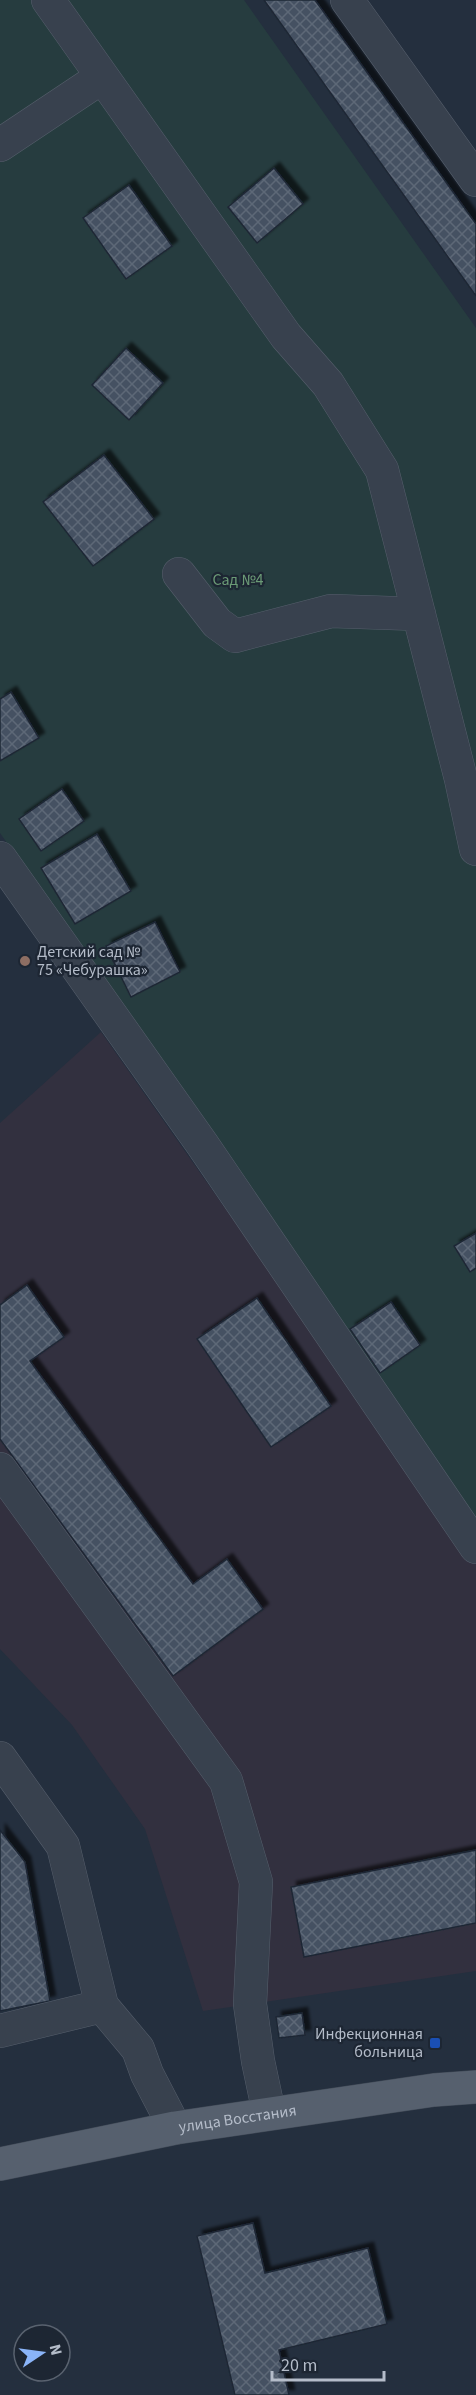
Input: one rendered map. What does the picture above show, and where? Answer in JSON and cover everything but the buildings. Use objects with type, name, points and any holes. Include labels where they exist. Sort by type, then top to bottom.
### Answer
[{"type":"main road","name":"улица Восстания","points":[[0,2164],[175,2128],[434,2090],[476,2087]]},
{"type":"lane","points":[[48,0],[286,336],[328,384],[382,470],[461,779],[476,849]]},
{"type":"lane","points":[[347,0],[476,180]]},
{"type":"lane","points":[[0,145],[102,77]]},
{"type":"lane","points":[[179,574],[217,623],[235,636],[331,612],[419,614]]},
{"type":"lane","points":[[0,858],[209,1154],[476,1546]]},
{"type":"lane","points":[[0,1469],[226,1780],[256,1882],[250,2004],[258,2061],[269,2114]]},
{"type":"lane","points":[[0,1758],[63,1846],[102,2007],[138,2049],[147,2074],[175,2128]]},
{"type":"lane","points":[[0,2031],[102,2007]]},
{"type":"shaded area","points":[[101,1032],[476,1565],[476,1971],[203,2011],[145,1829],[72,1725],[0,1649],[0,1123]]},
{"type":"green space","name":"Сад №4","points":[[0,0],[244,0],[476,328],[476,1526],[149,1044],[0,833]]},
{"type":"place","name":"Детский сад № 75 «Чебурашка»","points":[[25,961]]},
{"type":"place","name":"Инфекционная больница","points":[[435,2043]]}]
